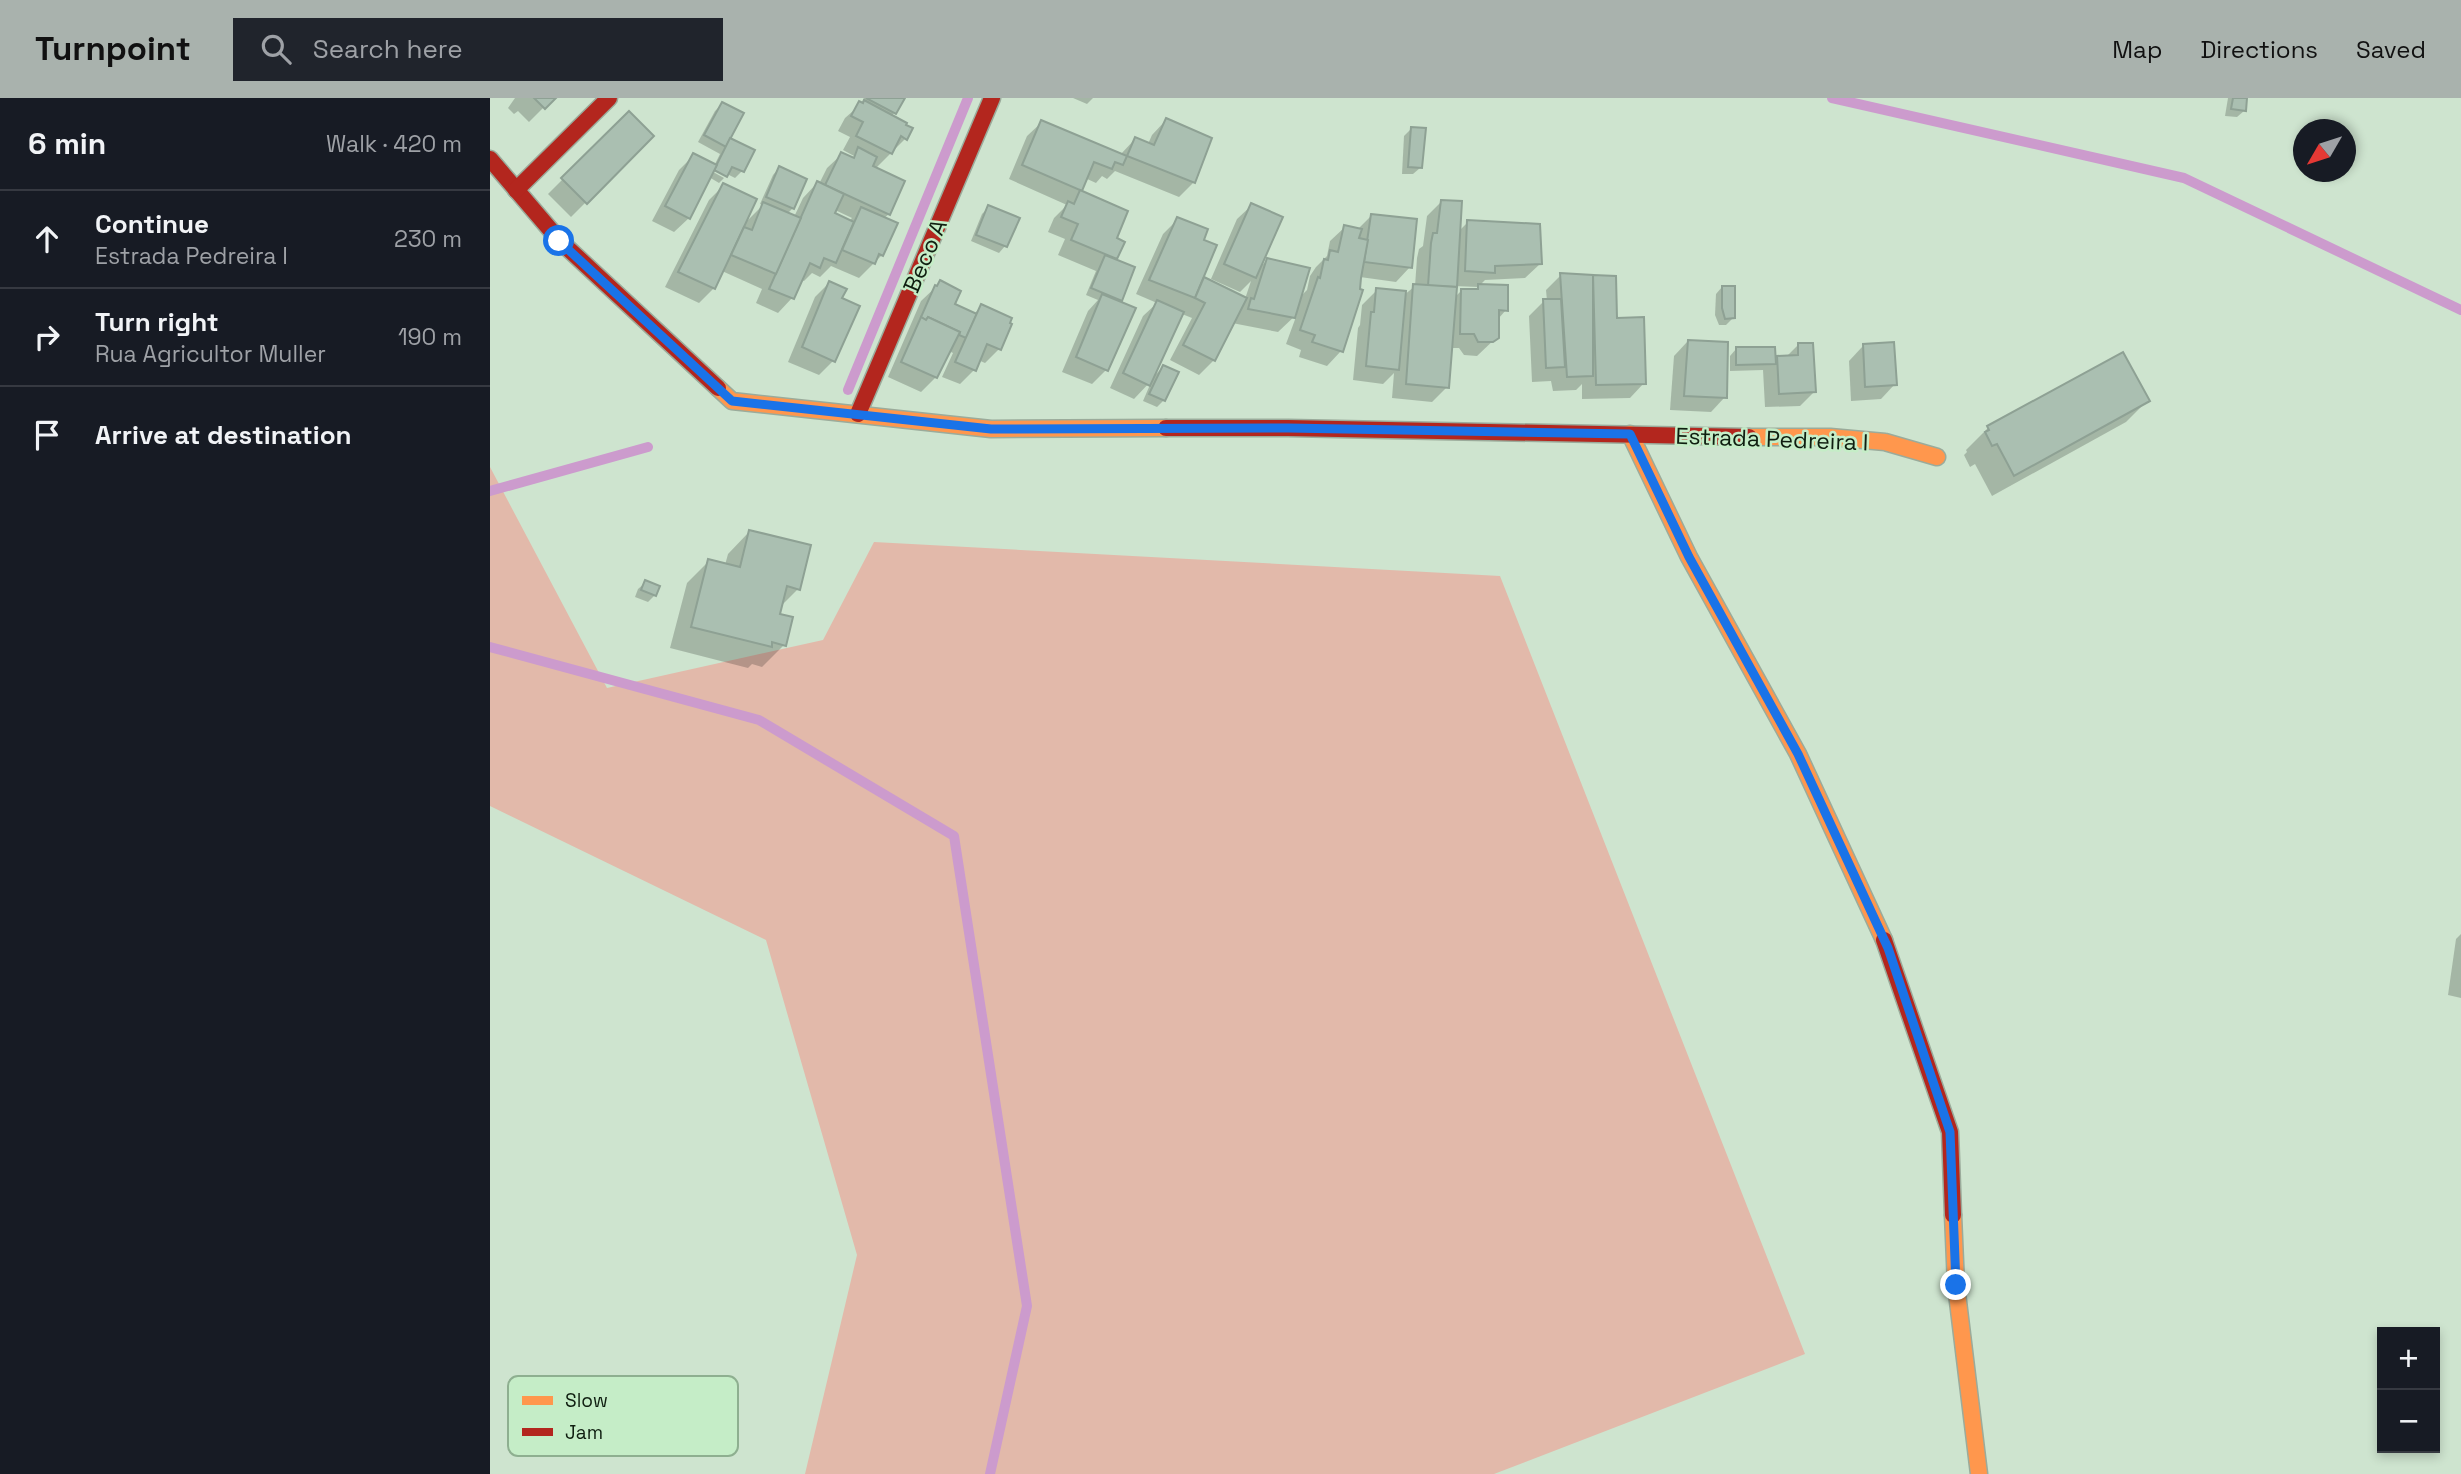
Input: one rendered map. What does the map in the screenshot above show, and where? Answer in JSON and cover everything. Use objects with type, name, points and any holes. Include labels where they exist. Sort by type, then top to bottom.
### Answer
[{"type":"street","points":[[516,190],[609,98]]},
{"type":"street","name":"Beco A","points":[[858,414],[992,98]]},
{"type":"street","name":"Estrada Pedreira I","points":[[490,159],[559,241],[732,401],[991,429],[1288,428],[1830,437],[1885,442],[1937,457]]},
{"type":"street","points":[[1630,434],[1689,557],[1798,754],[1888,948],[1950,1132],[1956,1285],[1979,1474]]},
{"type":"shaded area","points":[[490,467],[607,688],[823,640],[874,542],[1500,576],[1805,1354],[1494,1474],[805,1474],[857,1255],[766,940],[490,806]]},
{"type":"building","points":[[534,98],[556,98],[545,109]]},
{"type":"building","points":[[866,98],[905,98],[896,114]]},
{"type":"building","points":[[2233,98],[2247,98],[2246,111],[2231,109]]},
{"type":"building","points":[[864,100],[913,128],[907,140],[901,136],[892,154],[856,136],[863,122],[851,116],[859,101],[863,103]]},
{"type":"building","points":[[722,102],[744,113],[726,147],[704,135]]},
{"type":"building","points":[[629,111],[654,136],[587,204],[561,178]]},
{"type":"building","points":[[1166,118],[1212,138],[1195,183],[1127,156],[1135,137],[1154,145]]},
{"type":"building","points":[[1041,120],[1127,156],[1123,165],[1115,162],[1112,169],[1094,162],[1082,191],[1022,165]]},
{"type":"building","points":[[1411,127],[1426,128],[1422,168],[1408,167]]},
{"type":"building","points":[[730,138],[755,150],[744,172],[732,167],[727,177],[714,170]]},
{"type":"building","points":[[858,147],[877,157],[873,166],[905,181],[890,215],[825,185],[841,152],[854,158]]},
{"type":"building","points":[[693,153],[717,165],[690,219],[665,206]]},
{"type":"building","points":[[779,166],[807,179],[794,209],[766,197]]},
{"type":"building","points":[[817,181],[844,194],[835,213],[854,222],[836,263],[824,258],[820,268],[810,263],[794,299],[769,289]]},
{"type":"building","points":[[723,183],[757,199],[715,289],[678,272]]},
{"type":"building","points":[[1080,190],[1128,211],[1117,238],[1125,242],[1117,259],[1071,240],[1078,224],[1061,217],[1068,201],[1074,204]]},
{"type":"building","points":[[1441,200],[1462,201],[1457,287],[1428,286],[1431,243],[1433,233],[1437,233]]},
{"type":"building","points":[[763,202],[801,218],[776,274],[731,255],[744,227],[752,230]]},
{"type":"building","points":[[1251,203],[1283,217],[1256,278],[1224,264]]},
{"type":"building","points":[[988,205],[1020,218],[1007,247],[976,235]]},
{"type":"building","points":[[861,207],[898,223],[883,256],[879,254],[875,264],[842,250]]},
{"type":"building","points":[[1371,214],[1417,219],[1412,268],[1364,262]]},
{"type":"building","points":[[1177,217],[1208,229],[1204,240],[1217,245],[1195,298],[1149,280]]},
{"type":"building","points":[[1467,220],[1540,224],[1542,264],[1495,266],[1495,273],[1465,271]]},
{"type":"building","points":[[1344,225],[1362,229],[1359,238],[1368,240],[1361,278],[1360,289],[1363,290],[1343,352],[1312,342],[1315,335],[1300,330],[1318,277],[1320,278],[1324,259],[1328,260],[1330,250],[1338,252]]},
{"type":"building","points":[[1105,255],[1135,267],[1122,301],[1091,288]]},
{"type":"building","points":[[1267,258],[1310,268],[1295,318],[1248,309],[1251,298],[1254,299]]},
{"type":"building","points":[[1560,273],[1593,275],[1593,376],[1567,377]]},
{"type":"building","points":[[1593,275],[1616,276],[1617,318],[1644,317],[1646,384],[1596,385]]},
{"type":"building","points":[[1204,277],[1247,298],[1215,361],[1183,345],[1205,303],[1195,298]]},
{"type":"building","points":[[940,280],[961,291],[955,304],[977,314],[966,338],[959,335],[960,332],[928,317],[926,320],[921,317],[935,285],[937,286]]},
{"type":"building","points":[[829,281],[847,289],[842,298],[860,306],[835,362],[802,347]]},
{"type":"building","points":[[1413,284],[1457,287],[1449,388],[1406,384]]},
{"type":"building","points":[[1478,284],[1508,285],[1508,311],[1499,310],[1499,338],[1493,342],[1478,342],[1474,334],[1460,334],[1461,289],[1478,289]]},
{"type":"building","points":[[1722,286],[1735,286],[1735,318],[1725,319]]},
{"type":"building","points":[[1376,288],[1406,291],[1399,370],[1366,366]]},
{"type":"building","points":[[1102,294],[1136,308],[1108,371],[1076,357]]},
{"type":"building","points":[[1543,299],[1561,299],[1565,367],[1546,368]]},
{"type":"building","points":[[1157,300],[1184,312],[1150,386],[1123,373]]},
{"type":"building","points":[[981,304],[1012,318],[1012,324],[1001,350],[987,344],[976,371],[955,362]]},
{"type":"building","points":[[921,317],[926,320],[928,317],[960,332],[937,378],[901,362]]},
{"type":"building","points":[[1688,340],[1728,342],[1727,398],[1684,396]]},
{"type":"building","points":[[1894,342],[1897,385],[1865,387],[1863,344]]},
{"type":"building","points":[[1798,343],[1813,343],[1816,392],[1779,394],[1777,356],[1798,355]]},
{"type":"building","points":[[1736,347],[1775,347],[1776,364],[1736,365]]},
{"type":"building","points":[[2123,352],[2150,401],[2014,476],[1997,444],[1992,446],[1985,432],[1989,430],[1987,426]]},
{"type":"building","points":[[1163,365],[1179,372],[1165,401],[1149,394]]},
{"type":"building","points":[[749,530],[811,545],[800,590],[787,586],[780,614],[793,617],[786,646],[772,642],[772,647],[691,627],[708,559],[740,567]]},
{"type":"building","points":[[645,580],[660,586],[656,596],[641,590]]},
{"type":"waterway","points":[[848,390],[968,98]]},
{"type":"waterway","points":[[1832,98],[2184,178],[2461,310]]},
{"type":"waterway","points":[[490,491],[648,447]]},
{"type":"waterway","points":[[490,647],[759,720],[954,836],[1027,1306],[990,1474]]},
{"type":"traffic: slow","points":[[718,388],[732,401],[991,429],[1166,428]]},
{"type":"traffic: slow","points":[[1630,434],[1689,557],[1798,754],[1884,940]]},
{"type":"traffic: slow","points":[[1749,437],[1830,437],[1885,442],[1937,457]]},
{"type":"traffic: slow","points":[[1953,1215],[1956,1285],[1979,1474]]},
{"type":"traffic: jam","points":[[516,190],[609,98]]},
{"type":"traffic: jam","points":[[858,414],[992,98]]},
{"type":"traffic: jam","points":[[490,159],[560,241],[718,388]]},
{"type":"traffic: jam","points":[[1166,428],[1749,437]]},
{"type":"traffic: jam","points":[[1884,940],[1950,1132],[1953,1215]]},
{"type":"route","points":[[559,241],[732,401],[991,429],[1288,428],[1630,434],[1689,557],[1798,754],[1888,948],[1950,1132],[1956,1285]]}]
